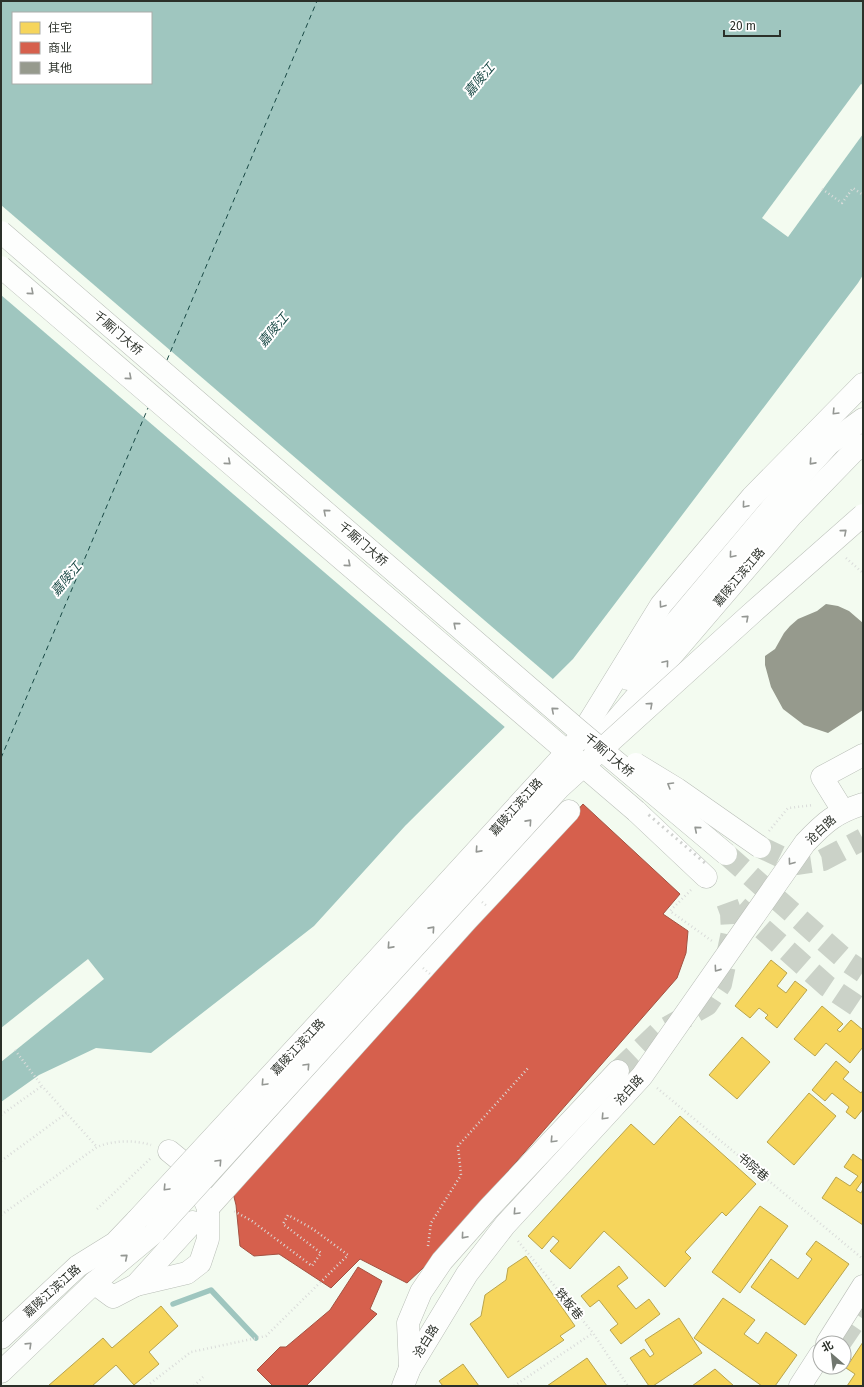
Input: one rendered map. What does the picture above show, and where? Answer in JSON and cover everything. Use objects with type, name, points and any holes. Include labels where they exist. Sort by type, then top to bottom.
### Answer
[{"type":"main road","name":"千厮门大桥","points":[[1,232],[578,733],[726,854]]},
{"type":"main road","name":"千厮门大桥","points":[[1,267],[636,811],[698,883]]},
{"type":"main road","name":"嘉陵江滨江路","points":[[578,733],[661,604],[752,497],[863,384]]},
{"type":"main road","name":"嘉陵江滨江路","points":[[1,1338],[78,1266],[115,1243],[137,1220],[344,997],[578,733],[780,498],[829,444],[863,419]]},
{"type":"main road","name":"嘉陵江滨江路","points":[[1,1372],[94,1283],[155,1232],[559,788],[791,516],[853,452],[863,445]]},
{"type":"main road","name":"嘉陵江滨江路","points":[[559,788],[752,612],[863,516]]},
{"type":"main road","points":[[578,733],[677,789],[762,842]]},
{"type":"main road","points":[[842,810],[822,777],[863,755]]},
{"type":"main road","name":"沧白路","points":[[406,1377],[467,1274],[505,1225],[642,1076],[805,843],[822,825],[842,810],[863,804]]},
{"type":"main road","points":[[136,1285],[462,926],[569,811]]},
{"type":"main road","points":[[406,1377],[408,1323],[421,1292],[442,1261],[489,1208],[618,1071]]},
{"type":"main road","points":[[94,1283],[113,1297],[136,1285],[187,1273],[200,1263],[208,1239],[191,1170],[169,1151]]},
{"type":"main road","points":[[832,1335],[863,1286]]},
{"type":"main road","points":[[800,1386],[812,1367]]},
{"type":"path","points":[[822,189],[842,203],[853,188],[863,195]]},
{"type":"path","points":[[762,842],[788,808],[814,805]]},
{"type":"path","points":[[698,883],[670,911],[717,944]]},
{"type":"path","points":[[15,1050],[42,1086],[68,1112],[97,1147]]},
{"type":"path","points":[[427,1253],[431,1224],[461,1175],[458,1146],[529,1067]]},
{"type":"path","name":"书院巷","points":[[642,1076],[863,1259]]},
{"type":"path","points":[[1,1115],[42,1086]]},
{"type":"path","points":[[1,1161],[68,1112]]},
{"type":"path","points":[[1,1215],[97,1147],[106,1143],[139,1141]]},
{"type":"path","points":[[97,1209],[143,1164]]},
{"type":"path","points":[[147,1386],[191,1352],[266,1336],[348,1255],[313,1229],[288,1215],[283,1224],[321,1253],[312,1266],[252,1221]]},
{"type":"path","name":"铁板巷","points":[[505,1225],[593,1333],[628,1386]]},
{"type":"path","points":[[514,1386],[593,1333]]},
{"type":"path","points":[[194,1386],[203,1377]]},
{"type":"water","name":"嘉陵江","points":[[1,1],[863,1],[863,275],[573,659],[405,826],[314,926],[151,1053],[96,1048],[39,1075],[1,1102]]},
{"type":"pier","points":[[861,84],[863,85],[863,134],[788,237],[762,218]]},
{"type":"pier","points":[[1,205],[554,680],[506,728],[1,295]]},
{"type":"pier","points":[[88,959],[104,979],[1,1062],[1,1028]]},
{"type":"building: 住宅","points":[[771,960],[787,973],[777,986],[786,993],[795,981],[807,990],[777,1028],[765,1018],[768,1015],[759,1008],[750,1018],[735,1006]]},
{"type":"building: 住宅","points":[[822,1006],[843,1024],[837,1030],[840,1032],[851,1020],[863,1030],[863,1047],[850,1063],[826,1043],[815,1056],[794,1039]]},
{"type":"building: 住宅","points":[[742,1037],[770,1062],[737,1099],[709,1075]]},
{"type":"building: 住宅","points":[[836,1061],[849,1072],[843,1079],[861,1093],[863,1090],[863,1109],[855,1119],[846,1112],[849,1107],[832,1093],[825,1101],[812,1090]]},
{"type":"building: 住宅","points":[[809,1093],[836,1116],[794,1165],[767,1142]]},
{"type":"building: 住宅","points":[[680,1116],[756,1184],[726,1216],[722,1212],[685,1252],[691,1258],[665,1287],[604,1231],[570,1269],[550,1251],[559,1241],[553,1236],[542,1249],[528,1236],[631,1124],[654,1145]]},
{"type":"building: 住宅","points":[[853,1154],[863,1161],[863,1180],[856,1190],[861,1193],[863,1189],[863,1225],[822,1198],[836,1177],[850,1186],[858,1176],[844,1167]]},
{"type":"building: 住宅","points":[[760,1206],[788,1226],[740,1293],[712,1272]]},
{"type":"building: 住宅","points":[[816,1241],[849,1264],[805,1325],[751,1287],[771,1259],[798,1279],[812,1259],[806,1254]]},
{"type":"building: 住宅","points":[[526,1256],[575,1326],[560,1336],[564,1340],[508,1378],[470,1324],[481,1316],[485,1295],[506,1280],[508,1268]]},
{"type":"building: 住宅","points":[[619,1266],[628,1278],[617,1286],[636,1309],[649,1299],[660,1314],[621,1344],[610,1330],[618,1324],[599,1300],[590,1307],[581,1296]]},
{"type":"building: 住宅","points":[[723,1298],[755,1320],[744,1334],[758,1344],[766,1332],[797,1355],[775,1386],[762,1386],[694,1338]]},
{"type":"building: 住宅","points":[[161,1306],[178,1326],[149,1352],[159,1364],[134,1385],[116,1365],[92,1386],[48,1386],[103,1338],[112,1348]]},
{"type":"building: 住宅","points":[[679,1318],[702,1353],[653,1386],[649,1386],[630,1358],[644,1349],[650,1357],[654,1354],[645,1340]]},
{"type":"building: 住宅","points":[[863,1342],[863,1386],[847,1386],[855,1374],[852,1372],[852,1359]]},
{"type":"building: 住宅","points":[[587,1358],[607,1386],[547,1386]]},
{"type":"building: 住宅","points":[[463,1364],[479,1386],[443,1386],[439,1381]]},
{"type":"building: 住宅","points":[[715,1369],[734,1386],[692,1386]]},
{"type":"building: 商业","points":[[583,804],[680,894],[663,914],[688,931],[686,953],[677,978],[482,1201],[437,1255],[407,1283],[360,1259],[331,1288],[279,1254],[254,1256],[240,1246],[236,1205],[233,1193]]},
{"type":"building: 商业","points":[[358,1267],[382,1281],[370,1309],[377,1314],[306,1386],[273,1386],[257,1370],[280,1347],[286,1347],[330,1310]]},
{"type":"building: 其他","points":[[826,604],[838,606],[849,611],[863,623],[863,710],[828,733],[804,725],[783,709],[771,687],[765,665],[765,656],[775,649],[784,633],[790,626],[798,619],[817,611]]},
{"type":"waterway","points":[[173,1304],[211,1290],[256,1338]]},
{"type":"ferry route","points":[[167,360],[317,1]]},
{"type":"ferry route","points":[[1,758],[148,408]]},
{"type":"tunnel","points":[[760,847],[796,864],[823,860],[863,839]]},
{"type":"tunnel","points":[[726,854],[848,962],[863,972]]},
{"type":"tunnel","points":[[618,1071],[659,1032],[707,1005],[721,984],[732,932],[731,913],[724,894]]},
{"type":"tunnel","points":[[738,907],[827,986],[863,1010]]},
{"type":"tunnel","points":[[845,1335],[863,1309]]},
{"type":"railway","points":[[1,244],[713,853]]},
{"type":"railway","points":[[1,261],[705,863]]}]
